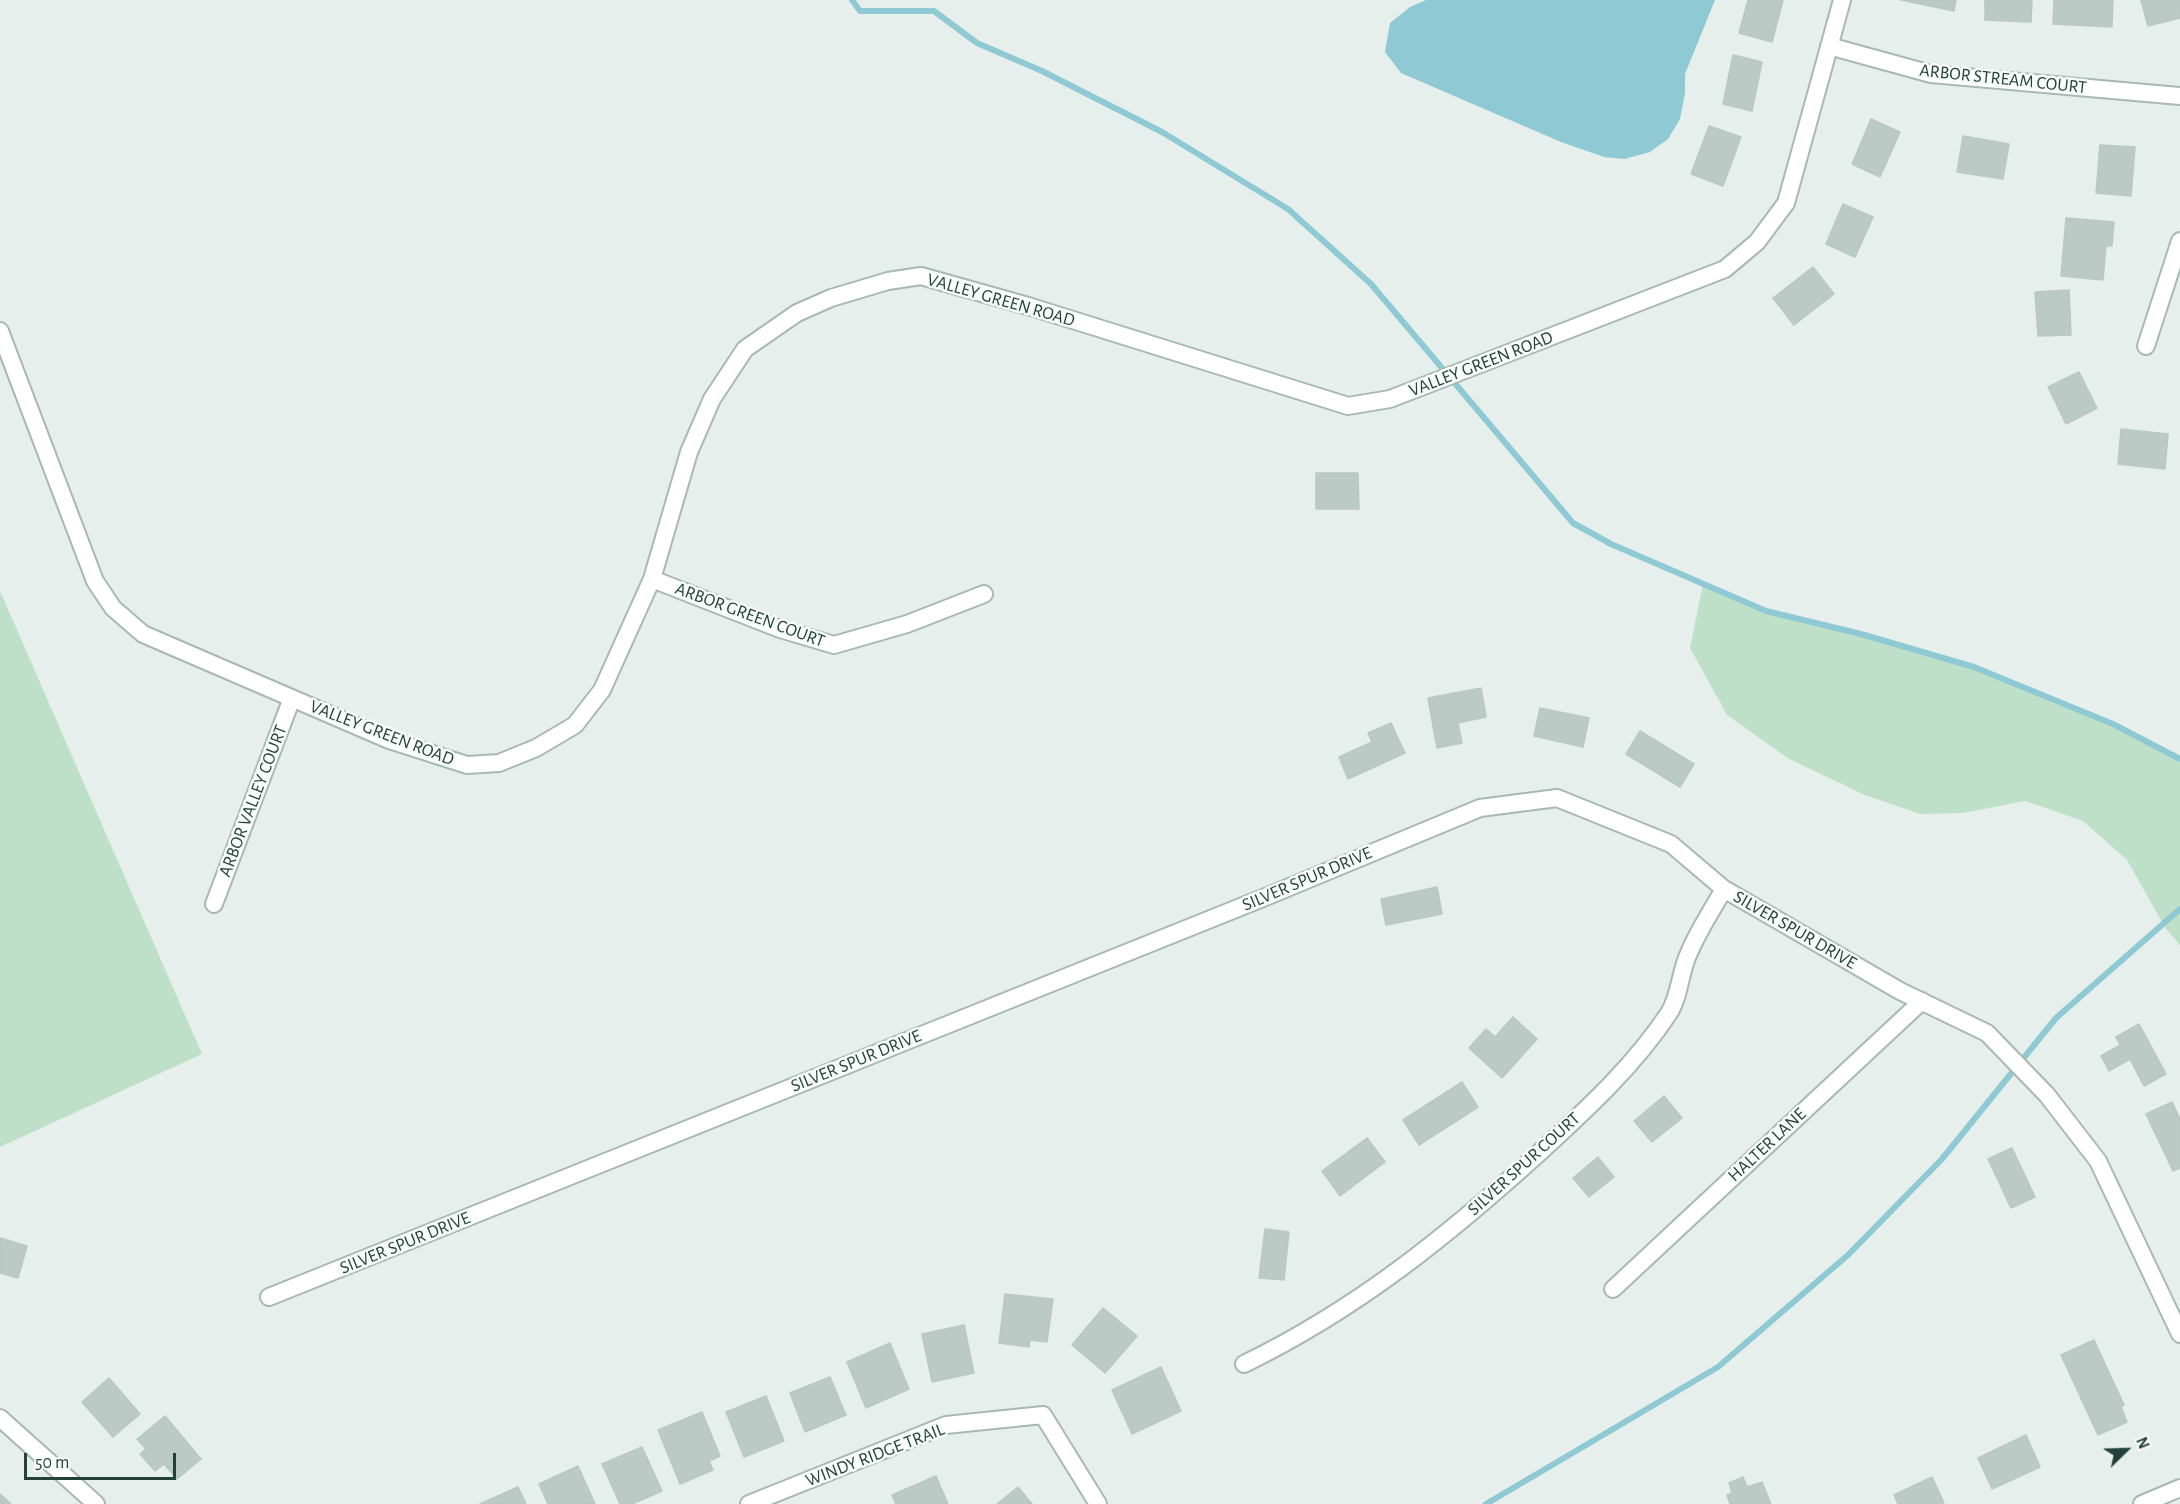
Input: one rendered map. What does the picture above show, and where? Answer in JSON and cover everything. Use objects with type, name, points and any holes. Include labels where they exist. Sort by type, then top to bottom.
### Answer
[{"type":"street","name":"VALLEY GREEN ROAD","points":[[0,331],[95,581],[113,608],[143,633],[389,740],[467,765],[499,763],[536,748],[575,725],[602,690],[652,579],[689,452],[712,399],[745,349],[796,313],[831,298],[888,281],[921,276],[1028,306],[1348,406],[1390,399],[1725,269],[1758,243],[1786,203],[1842,0]]},
{"type":"street","name":"ARBOR STREAM COURT","points":[[1829,46],[1930,75],[2180,96]]},
{"type":"street","points":[[2146,346],[2180,241]]},
{"type":"street","name":"ARBOR GREEN COURT","points":[[652,579],[780,629],[834,645],[907,624],[984,594]]},
{"type":"street","name":"ARBOR VALLEY COURT","points":[[214,904],[292,698]]},
{"type":"street","name":"SILVER SPUR DRIVE","points":[[269,1297],[1263,898],[1480,808],[1557,798],[1671,844],[1724,889],[1922,1001],[1987,1033],[2047,1095],[2098,1161],[2180,1334]]},
{"type":"street","name":"SILVER SPUR COURT","points":[[1244,1364],[1295,1339],[1380,1286],[1480,1206],[1635,1060],[1671,1010],[1688,953],[1724,889]]},
{"type":"street","name":"HALTER LANE","points":[[1613,1288],[1922,1001]]},
{"type":"street","name":"WINDY RIDGE TRAIL","points":[[749,1504],[946,1425],[1043,1414],[1098,1504]]},
{"type":"street","points":[[0,1418],[96,1504]]},
{"type":"street","points":[[2142,1504],[2180,1488]]},
{"type":"green space","points":[[1703,584],[1776,614],[1861,634],[1974,667],[2113,724],[2180,759],[2180,945],[2166,929],[2127,860],[2083,821],[2025,801],[1963,813],[1920,814],[1865,795],[1789,759],[1727,715],[1690,648]]},
{"type":"green space","points":[[0,591],[202,1054],[0,1147]]},
{"type":"water","points":[[1426,0],[1715,0],[1685,74],[1685,93],[1680,119],[1668,139],[1650,152],[1624,159],[1604,157],[1561,142],[1401,73],[1385,52],[1390,23],[1410,7]]},
{"type":"building","points":[[1748,0],[1783,0],[1772,42],[1739,33]]},
{"type":"building","points":[[1901,0],[1956,0],[1954,11]]},
{"type":"building","points":[[1985,0],[2032,0],[2031,22],[1985,20]]},
{"type":"building","points":[[2054,0],[2113,0],[2112,27],[2053,24]]},
{"type":"building","points":[[2141,0],[2180,0],[2180,18],[2148,26]]},
{"type":"building","points":[[1733,55],[1762,62],[1752,111],[1723,104]]},
{"type":"building","points":[[1871,119],[1900,132],[1880,177],[1852,164]]},
{"type":"building","points":[[1709,126],[1741,137],[1723,186],[1691,174]]},
{"type":"building","points":[[1963,136],[2009,144],[2003,179],[1957,172]]},
{"type":"building","points":[[2100,145],[2135,147],[2131,196],[2096,193]]},
{"type":"building","points":[[1843,204],[1873,217],[1855,257],[1826,244]]},
{"type":"building","points":[[2066,218],[2114,222],[2112,246],[2106,246],[2103,280],[2061,276]]},
{"type":"building","points":[[1813,267],[1834,294],[1794,325],[1773,298]]},
{"type":"building","points":[[2069,290],[2071,335],[2038,336],[2035,292]]},
{"type":"building","points":[[2079,372],[2097,408],[2066,424],[2048,387]]},
{"type":"building","points":[[2121,429],[2168,434],[2165,469],[2118,464]]},
{"type":"building","points":[[1316,473],[1358,473],[1359,509],[1316,509]]},
{"type":"building","points":[[1481,688],[1486,717],[1458,723],[1462,743],[1437,748],[1428,698]]},
{"type":"building","points":[[1540,708],[1589,718],[1583,747],[1534,736]]},
{"type":"building","points":[[1391,723],[1405,753],[1348,779],[1339,757],[1372,742],[1368,733]]},
{"type":"building","points":[[1640,731],[1694,764],[1680,787],[1626,754]]},
{"type":"building","points":[[1437,887],[1442,914],[1386,925],[1381,899]]},
{"type":"building","points":[[1513,1017],[1537,1039],[1502,1078],[1469,1048],[1486,1029],[1495,1037]]},
{"type":"building","points":[[2139,1024],[2166,1074],[2144,1086],[2130,1059],[2109,1071],[2101,1056],[2120,1045],[2116,1037]]},
{"type":"building","points":[[1462,1082],[1478,1107],[1419,1145],[1403,1120]]},
{"type":"building","points":[[1664,1096],[1682,1118],[1652,1142],[1634,1121]]},
{"type":"building","points":[[2172,1102],[2180,1119],[2180,1168],[2173,1171],[2146,1114]]},
{"type":"building","points":[[1367,1138],[1385,1162],[1340,1196],[1322,1171]]},
{"type":"building","points":[[2012,1148],[2035,1197],[2011,1208],[1988,1159]]},
{"type":"building","points":[[1598,1157],[1614,1177],[1589,1197],[1573,1178]]},
{"type":"building","points":[[1265,1229],[1289,1232],[1284,1280],[1259,1278]]},
{"type":"building","points":[[0,1238],[27,1246],[18,1278],[0,1273]]},
{"type":"building","points":[[1005,1294],[1053,1299],[1047,1342],[1030,1340],[1029,1347],[999,1343]]},
{"type":"building","points":[[1103,1308],[1137,1336],[1105,1373],[1072,1345]]},
{"type":"building","points":[[964,1325],[974,1373],[932,1382],[922,1334]]},
{"type":"building","points":[[2094,1340],[2124,1405],[2121,1407],[2127,1422],[2098,1435],[2061,1355]]},
{"type":"building","points":[[890,1343],[909,1389],[866,1408],[847,1362]]},
{"type":"building","points":[[1161,1367],[1181,1411],[1132,1434],[1112,1390]]},
{"type":"building","points":[[830,1377],[846,1415],[805,1432],[790,1393]]},
{"type":"building","points":[[109,1378],[140,1414],[113,1437],[82,1402]]},
{"type":"building","points":[[766,1396],[784,1441],[744,1457],[726,1412]]},
{"type":"building","points":[[702,1412],[720,1456],[709,1461],[713,1470],[680,1484],[658,1430]]},
{"type":"building","points":[[165,1416],[201,1459],[177,1479],[164,1464],[155,1471],[140,1454],[146,1449],[137,1439]]},
{"type":"building","points":[[2026,1435],[2040,1467],[1992,1489],[1978,1458]]},
{"type":"building","points":[[642,1447],[662,1491],[632,1504],[620,1504],[602,1464]]},
{"type":"building","points":[[578,1466],[595,1504],[548,1504],[539,1484]]},
{"type":"building","points":[[936,1476],[948,1504],[896,1504],[892,1495]]},
{"type":"building","points":[[1743,1477],[1747,1487],[1762,1482],[1771,1504],[1730,1504],[1727,1495],[1732,1493],[1729,1483]]},
{"type":"building","points":[[1932,1477],[1944,1503],[1898,1504],[1894,1495]]},
{"type":"building","points":[[518,1487],[526,1504],[480,1504]]},
{"type":"building","points":[[1018,1487],[1032,1504],[997,1504]]},
{"type":"building","points":[[0,1494],[11,1504],[0,1504]]},
{"type":"waterway","points":[[852,0],[860,11],[934,11],[977,43],[1042,71],[1162,132],[1288,209],[1371,284],[1573,523],[1611,544],[1766,611],[1861,634],[1974,667],[2113,724],[2180,759]]},
{"type":"waterway","points":[[1486,1504],[1718,1367],[1848,1255],[1942,1159],[2056,1018],[2180,909]]}]
